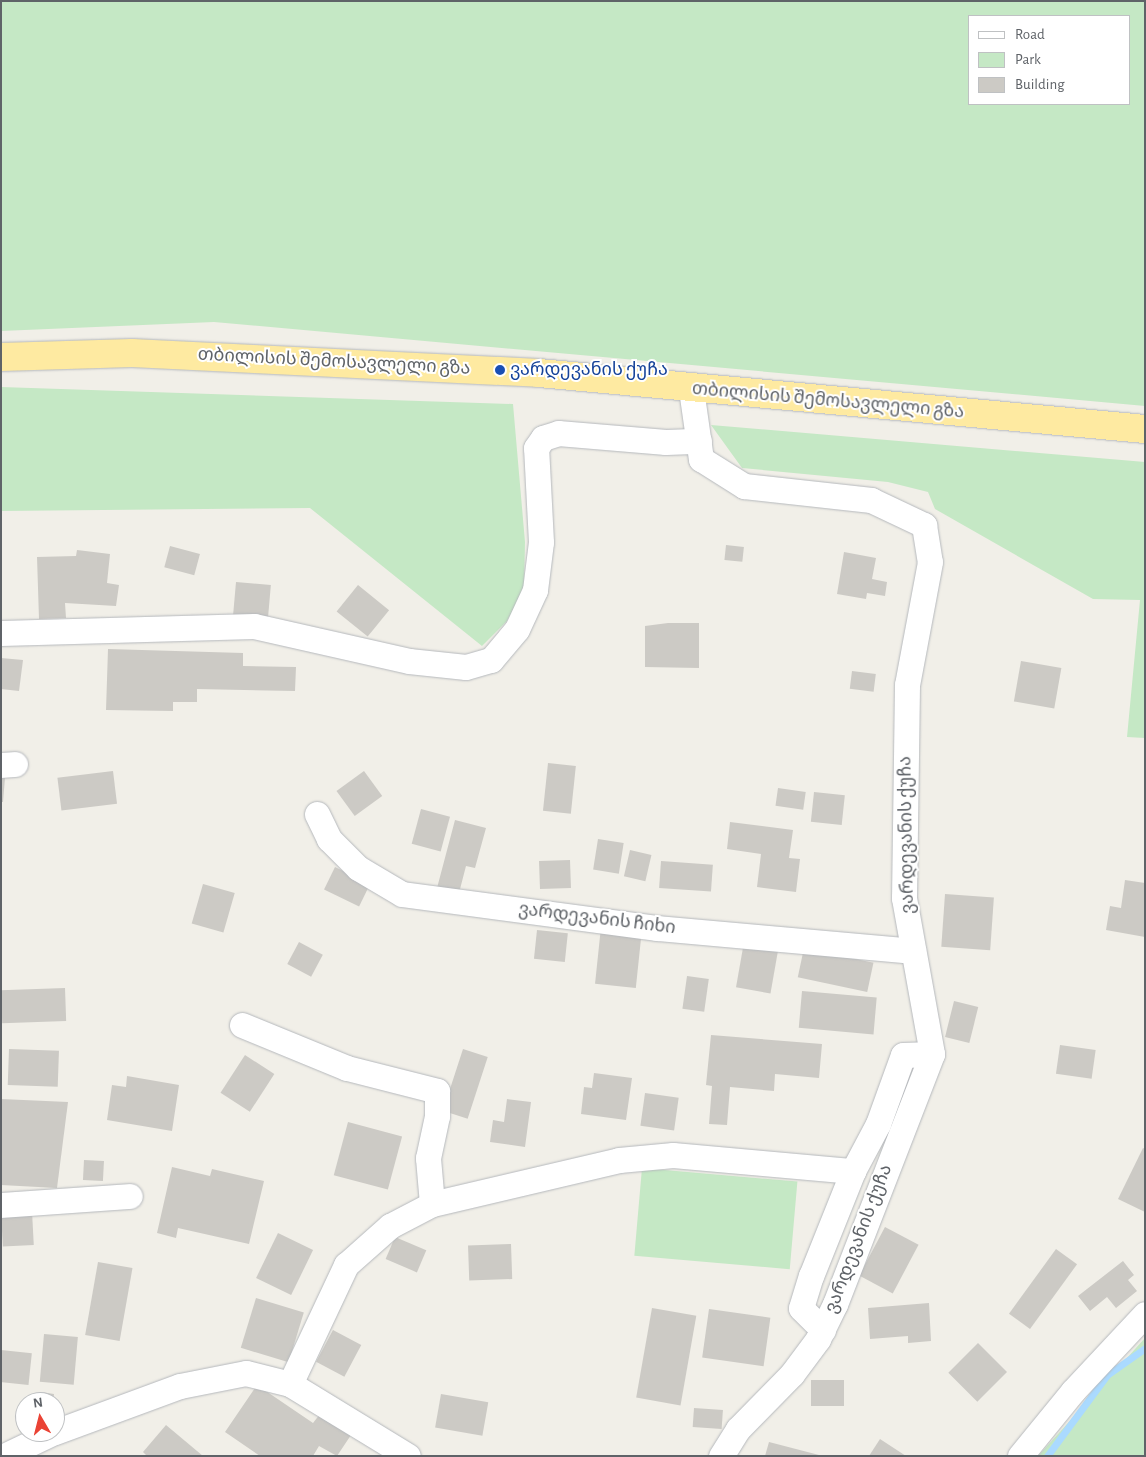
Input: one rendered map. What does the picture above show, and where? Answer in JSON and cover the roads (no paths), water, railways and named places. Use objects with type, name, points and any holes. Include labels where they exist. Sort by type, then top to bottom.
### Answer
[{"type":"highway","name":"თბილისის შემოსავლელი გზა","points":[[1,357],[132,353],[282,358],[539,373],[691,389],[1145,428]]},
{"type":"street","name":"ვარდევანის ქუჩა","points":[[691,389],[701,459],[744,486],[871,500],[924,525],[930,562],[908,685],[904,898],[932,1054],[823,1330],[792,1374],[738,1429],[721,1456]]},
{"type":"street","points":[[1,633],[254,626],[409,661],[466,667],[491,660],[517,629],[535,590],[541,542],[536,448],[543,438],[558,433],[666,442],[699,441]]},
{"type":"street","name":"ვარდევანის ჩიხი","points":[[317,814],[329,839],[358,868],[402,894],[657,928],[913,951]]},
{"type":"street","points":[[242,1026],[347,1068],[437,1090],[437,1116],[428,1158],[432,1204]]},
{"type":"street","points":[[823,1330],[801,1308],[853,1171],[878,1124],[904,1055],[932,1054]]},
{"type":"street","points":[[290,1384],[346,1264],[390,1226],[432,1204],[619,1160],[673,1155],[853,1171]]},
{"type":"street","points":[[1,1205],[130,1196]]},
{"type":"street","points":[[1020,1456],[1073,1392],[1145,1314]]},
{"type":"street","points":[[65,1428],[180,1386],[246,1373],[290,1384],[408,1456]]},
{"type":"street","points":[[4,1456],[34,1442]]},
{"type":"waterway","points":[[1047,1456],[1107,1375],[1145,1348]]},
{"type":"place","name":"ვარდევანის ქუჩა","points":[[500,370]]}]
